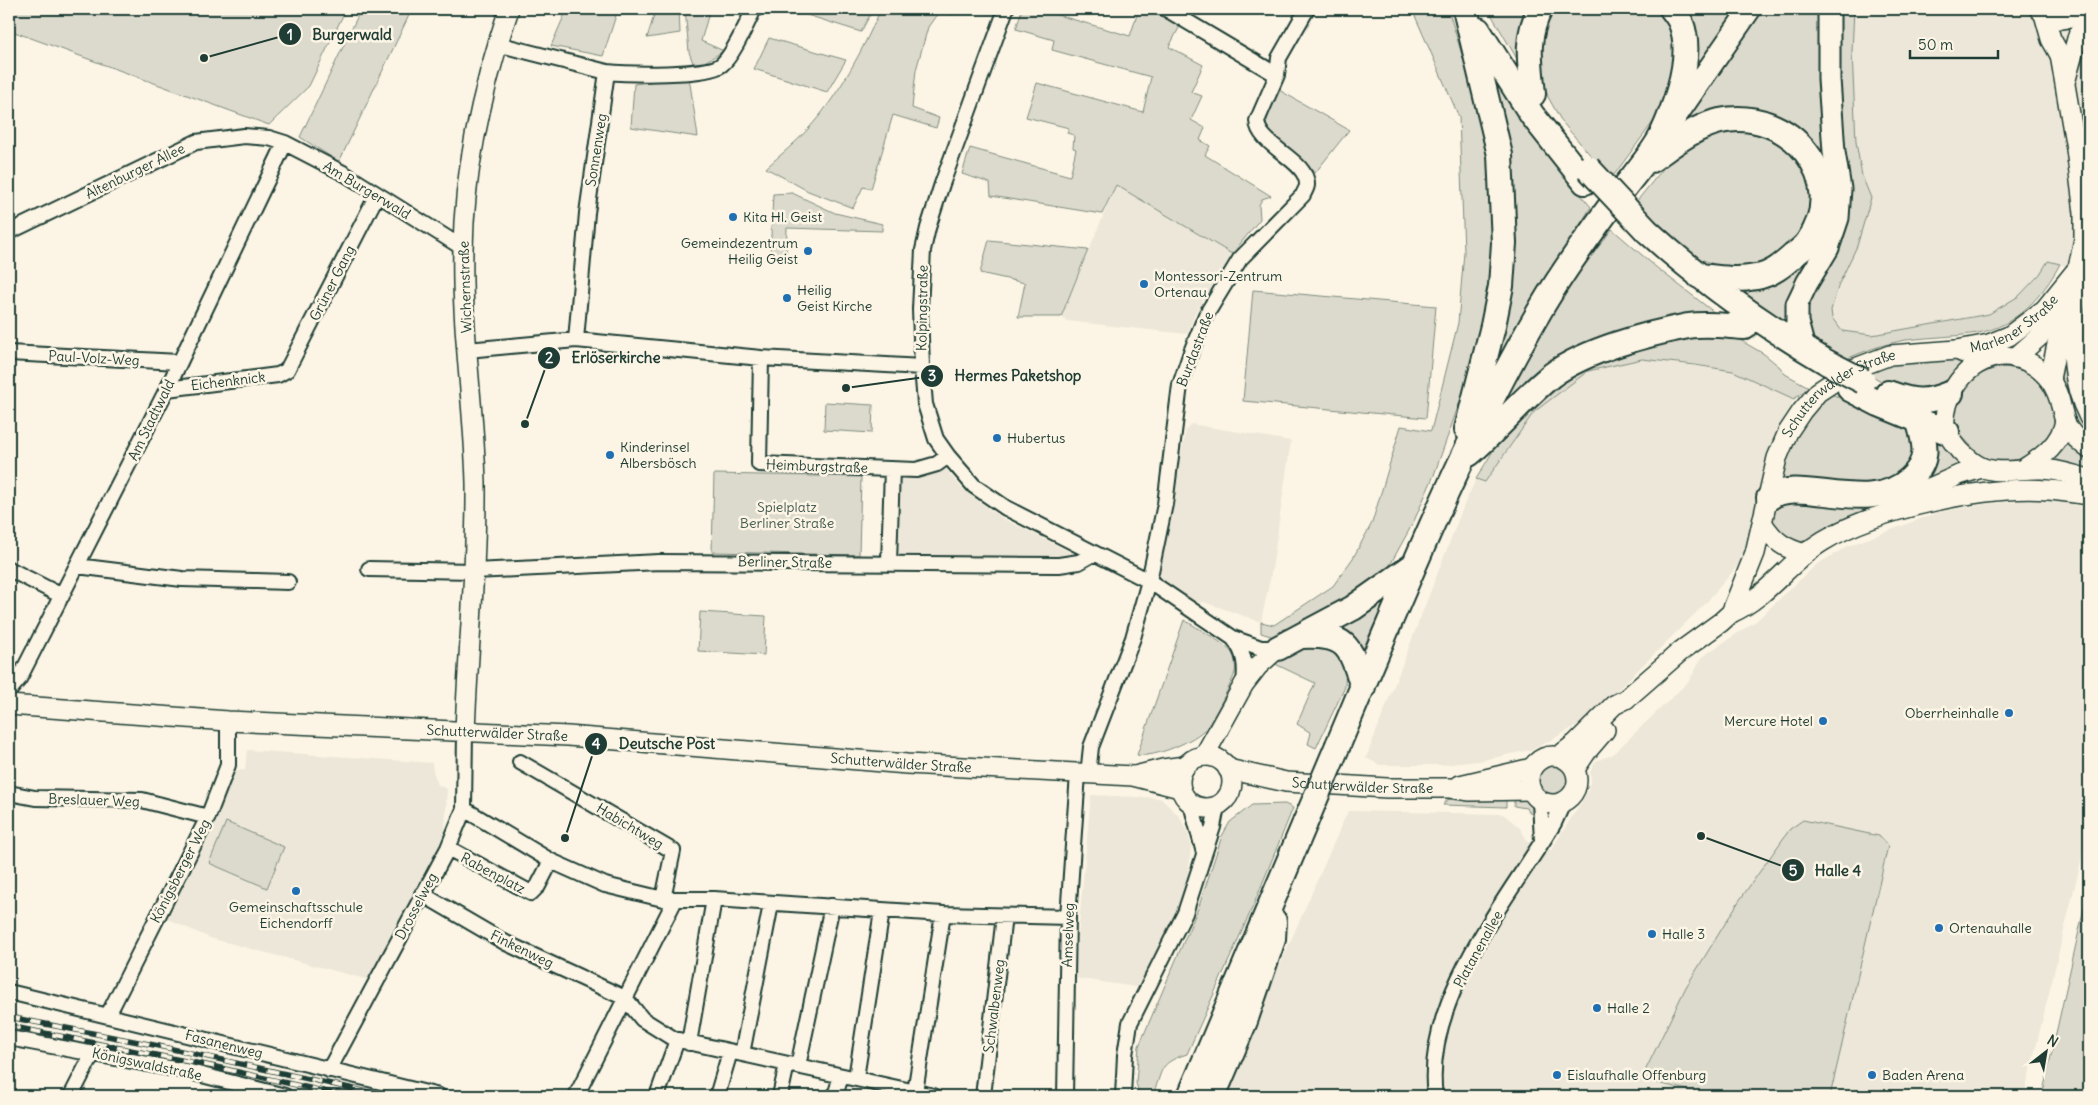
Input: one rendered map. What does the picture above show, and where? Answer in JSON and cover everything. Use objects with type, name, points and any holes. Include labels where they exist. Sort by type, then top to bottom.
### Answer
[{"type":"highway","points":[[1466,9],[1490,52],[1532,115],[1644,237],[1701,293],[1745,327],[1946,432]]},
{"type":"highway","points":[[1459,464],[1493,326],[1501,286],[1504,243],[1500,155],[1466,9]]},
{"type":"highway","points":[[1480,9],[1503,49],[1587,175]]},
{"type":"highway","points":[[1533,94],[1529,41],[1534,20],[1540,9]]},
{"type":"highway","points":[[1213,1096],[1276,890],[1459,464],[1506,372],[1544,304],[1606,212],[1661,137],[1677,96],[1686,55],[1681,22],[1672,9]]},
{"type":"highway","points":[[1639,168],[1690,133],[1719,121],[1739,119],[1764,122],[1787,133],[1808,152],[1820,175],[1822,213],[1808,242],[1780,268],[1757,277],[1731,279],[1699,276]]},
{"type":"highway","points":[[1644,237],[1751,315],[1804,348],[1822,368]]},
{"type":"highway","points":[[1459,464],[1493,433],[1525,398],[1554,374],[1584,356],[1627,342],[1689,326],[1710,324],[1745,327]]},
{"type":"highway","points":[[1856,385],[1907,400],[1925,402],[1951,393]]},
{"type":"highway","points":[[1769,498],[1783,491],[1865,496],[1899,488],[1911,478],[1921,465],[1926,452],[1918,419]]},
{"type":"highway","points":[[1278,648],[1353,608],[1414,565]]},
{"type":"highway","points":[[1302,636],[1322,635],[1332,637],[1344,644],[1352,655],[1362,687]]},
{"type":"highway","points":[[1190,1096],[1236,1016]]},
{"type":"main road","name":"Wichernstraße","points":[[464,732],[474,570],[476,482],[463,248],[470,162],[476,124],[497,44],[509,9]]},
{"type":"main road","points":[[1661,137],[1750,9]]},
{"type":"main road","points":[[1804,348],[1797,322],[1797,304],[1828,248],[1838,218],[1840,189],[1834,152],[1829,78],[1829,9]]},
{"type":"main road","points":[[2041,11],[2057,19],[2080,13],[2078,35],[2064,82]]},
{"type":"main road","name":"Marlener Straße","points":[[2041,11],[2051,40],[2060,55],[2076,149],[2084,213],[2084,239],[2077,272],[2070,289],[2061,324],[2050,379]]},
{"type":"main road","name":"Marlener Straße","points":[[2060,55],[2080,13]]},
{"type":"main road","name":"Marlener Straße","points":[[1957,350],[1989,344],[2009,336],[2070,289]]},
{"type":"main road","name":"Marlener Straße","points":[[2015,358],[2040,336],[2070,289]]},
{"type":"main road","name":"Marlener Straße","points":[[2070,289],[2073,367],[2079,395],[2089,417]]},
{"type":"main road","name":"Schutterwälder Straße","points":[[1450,788],[1470,781],[1532,768],[1544,757],[1559,756],[1576,743],[1614,705],[1626,699],[1681,651],[1731,613],[1755,553],[1777,458],[1788,432],[1818,392],[1838,378],[1870,362],[1890,356],[1957,350],[1983,361]]},
{"type":"main road","points":[[2089,449],[2072,434],[2065,421],[2057,390],[2050,379],[2028,362],[2015,358],[1999,357],[1983,361],[1963,374],[1951,393],[1945,414],[1946,432],[1968,459],[1982,468],[1998,471],[2025,468],[2058,471],[2089,479]]},
{"type":"main road","points":[[2025,468],[2043,456],[2053,445],[2061,434],[2065,421]]},
{"type":"main road","points":[[1871,519],[1895,503],[1959,475],[1982,468]]},
{"type":"main road","points":[[1731,613],[1752,602],[1805,554],[1824,540],[1871,519],[1928,503],[1991,491],[2047,490],[2089,495]]},
{"type":"main road","points":[[1763,524],[1778,542],[1789,550],[1805,554]]},
{"type":"main road","points":[[1204,756],[1244,684],[1258,666],[1278,648]]},
{"type":"main road","name":"Schutterwälder Straße","points":[[1575,769],[1602,732],[1622,712],[1626,699]]},
{"type":"main road","name":"Schutterwälder Straße","points":[[9,705],[228,721],[568,736],[907,764],[1133,776],[1180,788]]},
{"type":"main road","points":[[1226,766],[1214,758],[1204,756],[1191,760],[1185,766],[1180,776],[1180,788],[1186,800],[1192,804],[1208,808],[1223,799],[1231,776],[1226,766],[1227,717]]},
{"type":"main road","points":[[1559,756],[1569,761],[1575,769],[1578,780],[1575,790],[1564,802]]},
{"type":"main road","name":"Schutterwälder Straße","points":[[1133,776],[1185,766]]},
{"type":"main road","name":"Schutterwälder Straße","points":[[1226,766],[1276,780],[1387,788],[1450,788],[1535,795],[1556,804],[1564,802]]},
{"type":"main road","points":[[1532,768],[1528,779],[1535,795]]},
{"type":"main road","name":"Schutterwälder Straße","points":[[1223,799],[1276,780]]},
{"type":"street","points":[[497,44],[607,72],[667,74],[710,70],[721,66],[754,9]]},
{"type":"street","name":"Kolpingstraße","points":[[1006,9],[966,116],[928,228],[924,250],[920,309],[922,367],[925,404],[936,439],[974,486],[1006,508],[1149,581],[1233,638],[1261,648],[1278,648]]},
{"type":"street","points":[[1166,9],[1277,75]]},
{"type":"street","name":"Burdastraße","points":[[1083,774],[1096,733],[1133,638],[1149,581],[1166,504],[1180,385],[1191,352],[1206,314],[1240,259],[1303,196],[1308,185],[1306,176],[1264,136],[1257,126],[1257,121],[1277,75],[1280,58],[1307,9]]},
{"type":"street","name":"Sonnenweg","points":[[576,340],[588,206],[607,72]]},
{"type":"street","name":"Altenburger Allee","points":[[9,232],[196,142],[244,136],[268,138]]},
{"type":"street","name":"Am Burgerwald","points":[[268,138],[285,143],[345,174],[463,248]]},
{"type":"street","name":"Am Stadtwald","points":[[9,691],[19,679],[168,389],[179,362],[285,143]]},
{"type":"street","name":"Grüner Gang","points":[[287,370],[377,195]]},
{"type":"street","points":[[468,350],[576,340],[761,358],[922,367]]},
{"type":"street","name":"Paul-Volz-Weg","points":[[9,353],[179,362]]},
{"type":"street","name":"Heimburgstraße","points":[[761,358],[759,464],[916,470],[928,468],[948,456]]},
{"type":"street","name":"Eichenknick","points":[[168,389],[278,375],[287,370]]},
{"type":"street","points":[[889,563],[892,469]]},
{"type":"street","name":"Berliner Straße","points":[[474,570],[659,562],[1059,565],[1079,562],[1093,554]]},
{"type":"street","points":[[77,566],[182,579],[288,582]]},
{"type":"street","points":[[9,569],[62,596]]},
{"type":"street","points":[[369,569],[474,570]]},
{"type":"street","name":"Kolpingstraße","points":[[1233,638],[1242,651],[1245,661],[1244,684]]},
{"type":"street","name":"Königsberger Weg","points":[[108,1015],[208,817],[228,764],[228,721]]},
{"type":"street","name":"Drosselweg","points":[[329,1070],[448,848],[464,808],[464,732]]},
{"type":"street","name":"Habichtweg","points":[[520,762],[673,851],[669,899]]},
{"type":"street","name":"Amselweg","points":[[1065,1096],[1068,917],[1083,774]]},
{"type":"street","name":"Breslauer Weg","points":[[9,793],[35,798],[142,800],[208,817]]},
{"type":"street","points":[[1535,795],[1542,841]]},
{"type":"street","points":[[1124,1096],[1125,1055],[1130,1022],[1184,913],[1223,799]]},
{"type":"street","name":"Platanenallee","points":[[1435,1096],[1435,1056],[1442,1023],[1462,971],[1554,823],[1564,802]]},
{"type":"street","points":[[1192,804],[1204,854]]},
{"type":"street","points":[[464,808],[551,861],[605,885],[669,899],[714,899],[943,914],[1068,917]]},
{"type":"street","name":"Rabenplatz","points":[[448,848],[531,893],[538,886],[551,861]]},
{"type":"street","name":"Finkenweg","points":[[422,894],[506,943],[625,998]]},
{"type":"street","points":[[576,1096],[625,998],[669,899]]},
{"type":"street","points":[[657,1096],[683,1041],[714,899]]},
{"type":"street","points":[[717,1096],[736,1053],[771,904]]},
{"type":"street","points":[[780,1096],[793,1065],[832,906]]},
{"type":"street","points":[[856,1078],[882,911]]},
{"type":"street","points":[[915,1092],[943,914]]},
{"type":"street","name":"Schwalbenweg","points":[[983,1096],[1004,916]]},
{"type":"street","name":"Fasanenweg","points":[[9,992],[439,1096]]},
{"type":"street","points":[[625,998],[642,1019],[683,1041],[856,1078],[896,1092],[915,1092],[934,1096]]},
{"type":"street","name":"Königswaldstraße","points":[[9,1038],[190,1072],[285,1096]]},
{"type":"street","points":[[71,1096],[93,1053]]},
{"type":"street","points":[[836,1096],[841,1076]]},
{"type":"shaded area","points":[[1854,9],[2089,9],[2089,273],[2048,261],[2040,274],[2019,296],[1989,314],[1872,335],[1842,331],[1832,318],[1831,310],[1871,198],[1862,176],[1856,142],[1852,52]]},
{"type":"shaded area","name":"Montessori-Zentrum Ortenau","points":[[1116,185],[1232,254],[1195,313],[1187,334],[1067,321],[1061,317]]},
{"type":"shaded area","points":[[1642,359],[1733,371],[1794,399],[1770,452],[1752,532],[1740,563],[1704,605],[1587,720],[1534,749],[1478,761],[1441,765],[1380,765],[1366,758],[1464,505],[1476,479],[1485,482],[1534,412],[1588,371]]},
{"type":"shaded area","points":[[1191,424],[1291,441],[1272,569],[1261,622],[1204,602],[1191,604],[1158,577],[1186,430]]},
{"type":"shaded area","points":[[945,468],[960,486],[1002,518],[1072,553],[1069,560],[898,558],[895,555],[896,481],[900,476],[931,473]]},
{"type":"shaded area","points":[[2025,501],[2062,502],[2089,508],[2089,828],[2024,1096],[1222,1096],[1348,811],[1503,814],[1520,828],[1528,842],[1551,850],[1587,793],[1591,780],[1590,772],[1596,761],[1612,755],[1689,681],[1703,656],[1756,621],[1816,565],[1848,546],[1939,512],[1985,504]]},
{"type":"shaded area","name":"Gemeinschaftsschule Eichendorff","points":[[247,750],[432,763],[438,785],[447,789],[445,829],[435,855],[389,938],[369,980],[210,938],[165,918],[230,786],[231,771],[245,770]]},
{"type":"shaded area","points":[[1091,795],[1160,798],[1179,816],[1187,830],[1191,846],[1188,879],[1178,907],[1150,968],[1136,987],[1074,978]]},
{"type":"green space","points":[[9,9],[346,9],[309,86],[269,125],[9,30]]},
{"type":"green space","points":[[361,9],[412,9],[339,162],[300,137]]},
{"type":"green space","points":[[567,9],[618,9],[603,56],[551,46]]},
{"type":"green space","points":[[656,9],[679,9],[680,33],[647,38]]},
{"type":"green space","points":[[685,9],[710,9],[701,41],[724,51],[699,65],[693,63],[689,52]]},
{"type":"green space","points":[[788,9],[873,9],[861,32]]},
{"type":"green space","points":[[881,9],[955,9],[952,15],[940,10],[928,27],[916,70],[912,108],[939,118],[936,128],[893,115],[871,189],[863,187],[853,208],[808,191],[766,168],[804,133],[831,101],[858,56]]},
{"type":"green space","points":[[1022,9],[1037,9],[1130,36],[1139,9],[1149,9],[1180,26],[1169,47],[1203,65],[1191,92],[1202,96],[1191,120],[1205,128],[1200,140],[1210,146],[1205,155],[1271,196],[1262,199],[1259,205],[1260,219],[1232,254],[1116,185],[1102,214],[991,196],[990,183],[962,174],[970,148],[1070,176],[1076,149],[1073,148],[1074,135],[1067,133],[1069,128],[1026,117],[1037,83],[1143,112],[1151,77],[1052,50],[1054,40],[1016,29]]},
{"type":"green space","points":[[1412,9],[1448,9],[1480,113],[1492,185],[1492,257],[1486,320],[1471,370],[1434,475],[1414,521],[1390,565],[1361,595],[1274,637],[1261,633],[1261,622],[1274,625],[1333,586],[1353,558],[1372,523],[1401,426],[1431,431],[1458,323],[1464,252],[1459,117]]},
{"type":"green space","points":[[1488,9],[1533,9],[1520,64]]},
{"type":"green space","points":[[1548,9],[1667,9],[1680,41],[1673,85],[1656,118],[1611,179],[1562,122],[1548,97],[1543,80],[1537,38]]},
{"type":"green space","points":[[1681,9],[1741,9],[1687,89]]},
{"type":"green space","points":[[1758,9],[1822,9],[1833,203],[1793,336],[1731,293],[1827,213],[1790,124],[1674,137]]},
{"type":"green space","points":[[1838,9],[1854,9],[1852,52],[1856,142],[1862,176],[1871,198],[1857,246],[1839,284],[1831,310],[1832,318],[1842,331],[1872,335],[1989,314],[2019,296],[2040,274],[2048,261],[2060,264],[2037,298],[2016,317],[2004,324],[1978,333],[1897,342],[1872,349],[1840,362],[1807,338],[1803,309],[1823,267],[1837,57]]},
{"type":"green space","points":[[769,38],[846,60],[827,92],[754,69]]},
{"type":"green space","points":[[689,77],[698,137],[631,127],[634,84]]},
{"type":"green space","points":[[1500,82],[1556,165],[1591,207],[1531,304],[1485,397],[1511,291],[1493,86]]},
{"type":"green space","points":[[1279,90],[1349,130],[1315,173],[1265,129],[1269,112]]},
{"type":"green space","points":[[1726,128],[1759,129],[1793,149],[1816,189],[1804,237],[1770,261],[1759,267],[1740,268],[1708,262],[1694,256],[1668,237],[1636,202],[1681,150],[1703,135]]},
{"type":"green space","points":[[792,193],[835,213],[882,224],[882,231],[787,228],[786,257],[770,257],[773,194]]},
{"type":"green space","points":[[1612,229],[1657,268],[1728,323],[1653,327],[1485,425],[1548,314]]},
{"type":"green space","points":[[989,240],[1088,250],[1061,317],[1018,317],[1025,283],[980,273]]},
{"type":"green space","points":[[1253,290],[1436,306],[1426,418],[1243,401]]},
{"type":"green space","points":[[1683,334],[1733,336],[1764,354],[1780,367],[1785,374],[1809,387],[1794,399],[1733,371],[1642,359],[1588,371],[1534,412],[1485,482],[1476,479],[1513,421],[1549,387],[1590,364]]},
{"type":"green space","points":[[2060,351],[2067,353],[2089,426],[2089,438],[2076,423],[2067,388],[2059,375]]},
{"type":"green space","points":[[1937,358],[1964,360],[1945,384],[1928,391],[1892,387],[1865,372],[1891,364]]},
{"type":"green space","points":[[2000,367],[2023,371],[2042,384],[2050,398],[2059,429],[2048,445],[2022,459],[2001,462],[1981,456],[1950,424],[1960,394],[1965,387],[1978,376]]},
{"type":"green space","points":[[1831,394],[1892,417],[1908,427],[1920,455],[1884,486],[1776,485],[1784,459],[1803,423],[1820,403]]},
{"type":"green space","points":[[825,402],[873,405],[872,433],[824,430]]},
{"type":"green space","points":[[1928,433],[1938,438],[1964,467],[1810,540],[1792,541],[1780,533],[1771,523],[1774,506],[1780,498],[1887,498]]},
{"type":"green space","points":[[2065,440],[2089,459],[2089,472],[2046,459]]},
{"type":"green space","name":"Spielplatz Berliner Straße","points":[[714,474],[861,477],[859,555],[712,552]]},
{"type":"green space","points":[[1391,587],[1359,658],[1324,633]]},
{"type":"green space","points":[[700,612],[766,616],[764,655],[698,651]]},
{"type":"green space","points":[[1184,620],[1217,640],[1232,653],[1235,672],[1207,727],[1194,738],[1164,751],[1154,754],[1137,755]]},
{"type":"green space","points":[[1330,644],[1346,662],[1345,687],[1316,748],[1308,744],[1311,733],[1297,724],[1315,683],[1273,663],[1296,648]]},
{"type":"green space","points":[[1552,761],[1559,762],[1565,766],[1569,772],[1569,786],[1565,792],[1559,796],[1552,797],[1545,796],[1539,792],[1535,786],[1534,779],[1535,772],[1539,766],[1545,762]]},
{"type":"green space","points":[[1506,795],[1506,807],[1443,805],[1447,800],[1454,798]]},
{"type":"green space","points":[[1514,796],[1527,799],[1532,803],[1534,817],[1526,808],[1514,806]]},
{"type":"green space","points":[[1285,804],[1293,808],[1254,904],[1187,1054],[1165,1065],[1152,1096],[1140,1096],[1136,1083],[1139,1046],[1199,906],[1222,836],[1230,822],[1252,805]]},
{"type":"green space","points":[[1803,820],[1879,836],[1888,846],[1830,1096],[1714,1096],[1653,1082],[1646,1069],[1686,987],[1739,901],[1790,829]]},
{"type":"green space","points":[[226,822],[284,847],[267,888],[209,863]]},
{"type":"green space","points":[[2089,886],[2089,1096],[2042,1096]]},
{"type":"railway","points":[[9,1017],[154,1045],[386,1096]]},
{"type":"railway","points":[[9,1026],[216,1067],[345,1096]]},
{"type":"place","name":"Burgerwald","points":[[204,58]]},
{"type":"place","name":"Kita Hl. Geist","points":[[733,217]]},
{"type":"place","name":"Gemeindezentrum Heilig Geist","points":[[808,251]]},
{"type":"place","name":"Montessori-Zentrum Ortenau","points":[[1144,284]]},
{"type":"place","name":"Heilig Geist Kirche","points":[[787,298]]},
{"type":"place","name":"Hermes Paketshop","points":[[846,388]]},
{"type":"place","name":"Erlöserkirche","points":[[525,424]]},
{"type":"place","name":"Hubertus","points":[[997,438]]},
{"type":"place","name":"Kinderinsel Albersbösch","points":[[610,455]]},
{"type":"place","name":"Oberrheinhalle","points":[[2009,713]]},
{"type":"place","name":"Mercure Hotel","points":[[1823,721]]},
{"type":"place","name":"Halle 4","points":[[1701,836]]},
{"type":"place","name":"Deutsche Post","points":[[565,838]]},
{"type":"place","name":"Gemeinschaftsschule Eichendorff","points":[[296,891]]},
{"type":"place","name":"Ortenauhalle","points":[[1939,928]]},
{"type":"place","name":"Halle 3","points":[[1652,934]]},
{"type":"place","name":"Halle 2","points":[[1597,1008]]},
{"type":"place","name":"Eislaufhalle Offenburg","points":[[1557,1075]]},
{"type":"place","name":"Baden Arena","points":[[1872,1075]]}]
